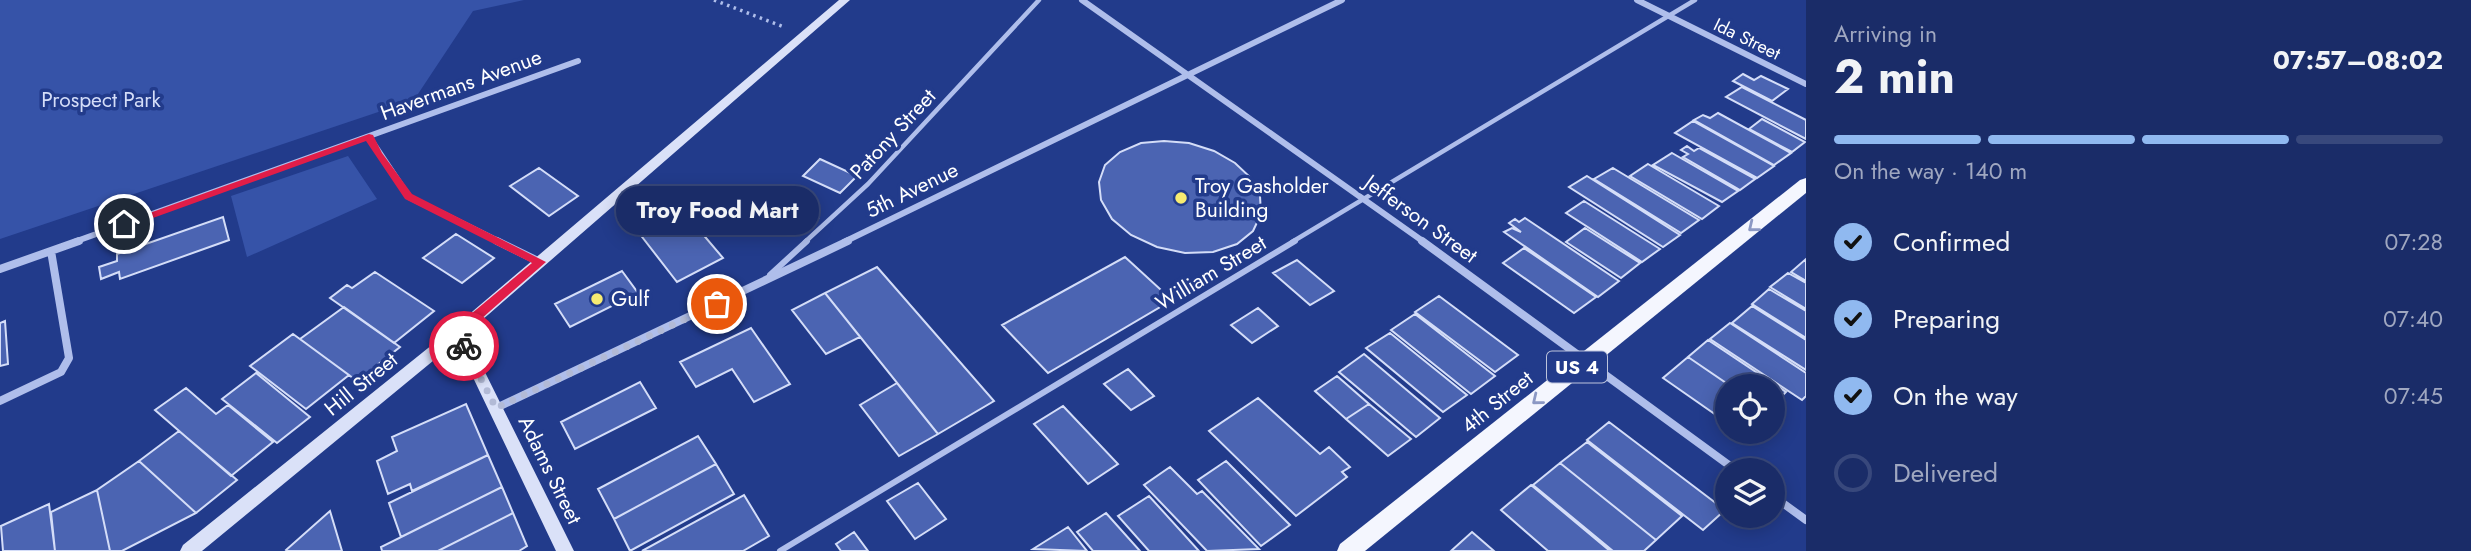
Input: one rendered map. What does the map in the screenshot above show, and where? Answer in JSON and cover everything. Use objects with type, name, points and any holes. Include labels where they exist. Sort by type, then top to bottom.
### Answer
[{"type":"main road","name":"4th Street","points":[[1348,551],[1806,184]]},
{"type":"street","name":"Hill Street","points":[[189,551],[458,332],[845,0]]},
{"type":"street","name":"Jefferson Street","points":[[1082,0],[1365,199],[1719,458]]},
{"type":"street","name":"5th Avenue","points":[[496,408],[763,282],[1342,0]]},
{"type":"street","name":"Ida Street","points":[[1637,0],[1806,84]]},
{"type":"street","name":"Havermans Avenue","points":[[0,269],[578,61]]},
{"type":"street","points":[[369,137],[378,155],[408,197],[540,262]]},
{"type":"street","points":[[0,401],[43,383],[61,372],[69,358],[51,251]]},
{"type":"street","name":"Adams Street","points":[[458,332],[565,551]]},
{"type":"street","points":[[1785,505],[1806,520]]},
{"type":"lane","name":"Patony Street","points":[[763,282],[868,184],[1039,0]]},
{"type":"lane","name":"William Street","points":[[780,551],[1695,0]]},
{"type":"path","points":[[714,0],[804,35]]},
{"type":"green space","name":"Prospect Park","points":[[0,0],[524,0],[473,11],[414,100],[0,239]]},
{"type":"green space","points":[[348,156],[377,199],[247,257],[231,196]]},
{"type":"building","points":[[1743,74],[1754,80],[1761,76],[1788,89],[1772,101],[1733,81]]},
{"type":"building","points":[[1742,87],[1806,120],[1806,139],[1726,97]]},
{"type":"building","points":[[1718,113],[1791,153],[1774,165],[1694,120],[1703,115],[1710,118]]},
{"type":"building","points":[[1762,119],[1805,142],[1792,152],[1749,129]]},
{"type":"building","points":[[1693,121],[1774,166],[1757,178],[1675,133]]},
{"type":"building","name":"Troy Gasholder Building","points":[[1141,143],[1189,143],[1214,151],[1235,163],[1251,178],[1260,196],[1261,214],[1253,231],[1237,244],[1213,252],[1185,253],[1157,247],[1131,235],[1112,219],[1101,200],[1099,182],[1105,165],[1120,152]]},
{"type":"building","points":[[1687,146],[1694,151],[1699,148],[1755,179],[1740,190],[1683,157],[1688,154],[1681,150]]},
{"type":"building","points":[[1672,153],[1738,191],[1722,202],[1653,165]]},
{"type":"building","points":[[820,159],[857,176],[840,193],[803,176]]},
{"type":"building","points":[[1648,164],[1719,206],[1702,219],[1630,176]]},
{"type":"building","points":[[539,168],[578,196],[549,216],[510,186]]},
{"type":"building","points":[[1613,168],[1699,220],[1681,233],[1594,179]]},
{"type":"building","points":[[1587,176],[1680,235],[1663,247],[1569,187]]},
{"type":"building","points":[[775,197],[818,218],[779,235],[750,220]]},
{"type":"building","points":[[1584,201],[1660,249],[1642,262],[1566,213]]},
{"type":"building","points":[[684,212],[723,258],[677,282],[639,233]]},
{"type":"building","points":[[223,217],[229,240],[120,279],[119,272],[101,279],[99,267],[117,261],[117,254]]},
{"type":"building","points":[[1525,218],[1619,281],[1598,297],[1504,232],[1512,228],[1521,232],[1509,223]]},
{"type":"building","points":[[1585,228],[1640,263],[1621,278],[1566,242]]},
{"type":"building","points":[[456,234],[494,258],[462,283],[423,258]]},
{"type":"building","points":[[1524,248],[1596,297],[1574,313],[1503,263]]},
{"type":"building","points":[[1125,257],[1172,300],[1048,373],[1002,325]]},
{"type":"building","points":[[1806,259],[1806,281],[1791,272]]},
{"type":"building","points":[[1297,260],[1334,291],[1310,305],[1273,273]]},
{"type":"building","points":[[877,267],[994,401],[938,434],[825,293]]},
{"type":"building","name":"Gulf","points":[[622,271],[638,293],[570,327],[555,304]]},
{"type":"building","points":[[375,272],[434,311],[394,343],[330,298],[347,285],[352,288]]},
{"type":"building","points":[[1788,273],[1806,283],[1806,309],[1770,287]]},
{"type":"building","points":[[1769,289],[1806,311],[1806,338],[1752,304]]},
{"type":"building","points":[[825,293],[860,337],[826,354],[792,310]]},
{"type":"building","points":[[1439,296],[1518,355],[1495,372],[1415,312]]},
{"type":"building","points":[[1752,306],[1806,340],[1806,370],[1732,323]]},
{"type":"building","points":[[344,307],[400,347],[357,381],[300,339]]},
{"type":"building","points":[[1258,308],[1278,326],[1252,343],[1231,325]]},
{"type":"building","points":[[1415,314],[1495,376],[1471,394],[1391,330]]},
{"type":"building","points":[[5,321],[8,364],[0,366],[0,323]]},
{"type":"building","points":[[1730,323],[1806,373],[1806,396],[1802,400],[1785,389],[1785,374],[1763,374],[1710,339]]},
{"type":"building","points":[[751,328],[790,384],[754,402],[732,369],[696,387],[680,362]]},
{"type":"building","points":[[1390,333],[1467,395],[1443,412],[1366,348]]},
{"type":"building","points":[[293,334],[349,375],[306,409],[250,366]]},
{"type":"building","points":[[1708,340],[1759,374],[1715,375],[1688,357]]},
{"type":"building","points":[[1364,354],[1440,418],[1416,437],[1339,372]]},
{"type":"building","points":[[1688,357],[1715,375],[1715,414],[1663,378]]},
{"type":"building","points":[[1128,369],[1154,396],[1131,410],[1104,384]]},
{"type":"building","points":[[256,373],[310,417],[277,443],[222,399]]},
{"type":"building","points":[[1337,376],[1369,404],[1346,419],[1315,391]]},
{"type":"building","points":[[640,382],[656,408],[575,449],[561,422]]},
{"type":"building","points":[[897,383],[938,434],[899,456],[860,405]]},
{"type":"building","points":[[186,388],[216,414],[228,405],[273,442],[231,476],[155,410]]},
{"type":"building","points":[[1258,398],[1320,454],[1329,447],[1350,467],[1342,472],[1347,477],[1296,516],[1209,431]]},
{"type":"building","points":[[466,404],[488,455],[412,491],[410,484],[388,494],[377,461],[397,451],[392,437]]},
{"type":"building","points":[[1369,404],[1411,439],[1388,456],[1346,419]]},
{"type":"building","points":[[1063,406],[1118,464],[1088,484],[1034,424]]},
{"type":"building","points":[[1609,422],[1715,502],[1715,519],[1703,530],[1587,440]]},
{"type":"building","points":[[179,431],[237,480],[196,513],[139,461]]},
{"type":"building","points":[[698,436],[716,464],[614,519],[598,489]]},
{"type":"building","points":[[1587,442],[1682,516],[1656,540],[1560,463]]},
{"type":"building","points":[[488,455],[502,487],[401,537],[389,503]]},
{"type":"building","points":[[139,461],[196,513],[122,551],[110,551],[97,490]]},
{"type":"building","points":[[1226,461],[1290,525],[1261,546],[1198,480]]},
{"type":"building","points":[[1560,463],[1656,540],[1644,551],[1613,551],[1533,485]]},
{"type":"building","points":[[716,464],[734,494],[630,551],[614,519]]},
{"type":"building","points":[[1170,467],[1197,494],[1202,491],[1259,549],[1207,551],[1144,485]]},
{"type":"building","points":[[918,483],[946,519],[915,539],[887,501]]},
{"type":"building","points":[[1531,485],[1610,551],[1548,551],[1501,510]]},
{"type":"building","points":[[502,487],[513,513],[438,551],[382,551],[381,547]]},
{"type":"building","points":[[97,490],[110,551],[55,551],[51,512]]},
{"type":"building","points":[[744,495],[769,536],[743,551],[642,551]]},
{"type":"building","points":[[1149,496],[1199,551],[1149,551],[1118,516]]},
{"type":"building","points":[[49,504],[55,551],[3,551],[1,526]]},
{"type":"building","points":[[330,511],[342,551],[286,550]]},
{"type":"building","points":[[513,513],[527,546],[519,551],[438,551]]},
{"type":"building","points":[[1106,513],[1140,551],[1093,551],[1077,532]]},
{"type":"building","points":[[1068,527],[1087,551],[1033,549]]},
{"type":"building","points":[[854,532],[868,551],[841,551],[836,544]]},
{"type":"building","points":[[1472,532],[1494,551],[1451,551]]},
{"type":"way so far","points":[[464,346],[496,408],[717,304]]},
{"type":"place","name":"Troy Gasholder Building","points":[[1181,198]]},
{"type":"place","name":"Gulf","points":[[597,299]]},
{"type":"place","name":"Troy Food Mart","points":[[717,304]]},
{"type":"route","points":[[124,224],[369,137],[378,155],[408,197],[540,262],[458,332],[464,346]]}]
